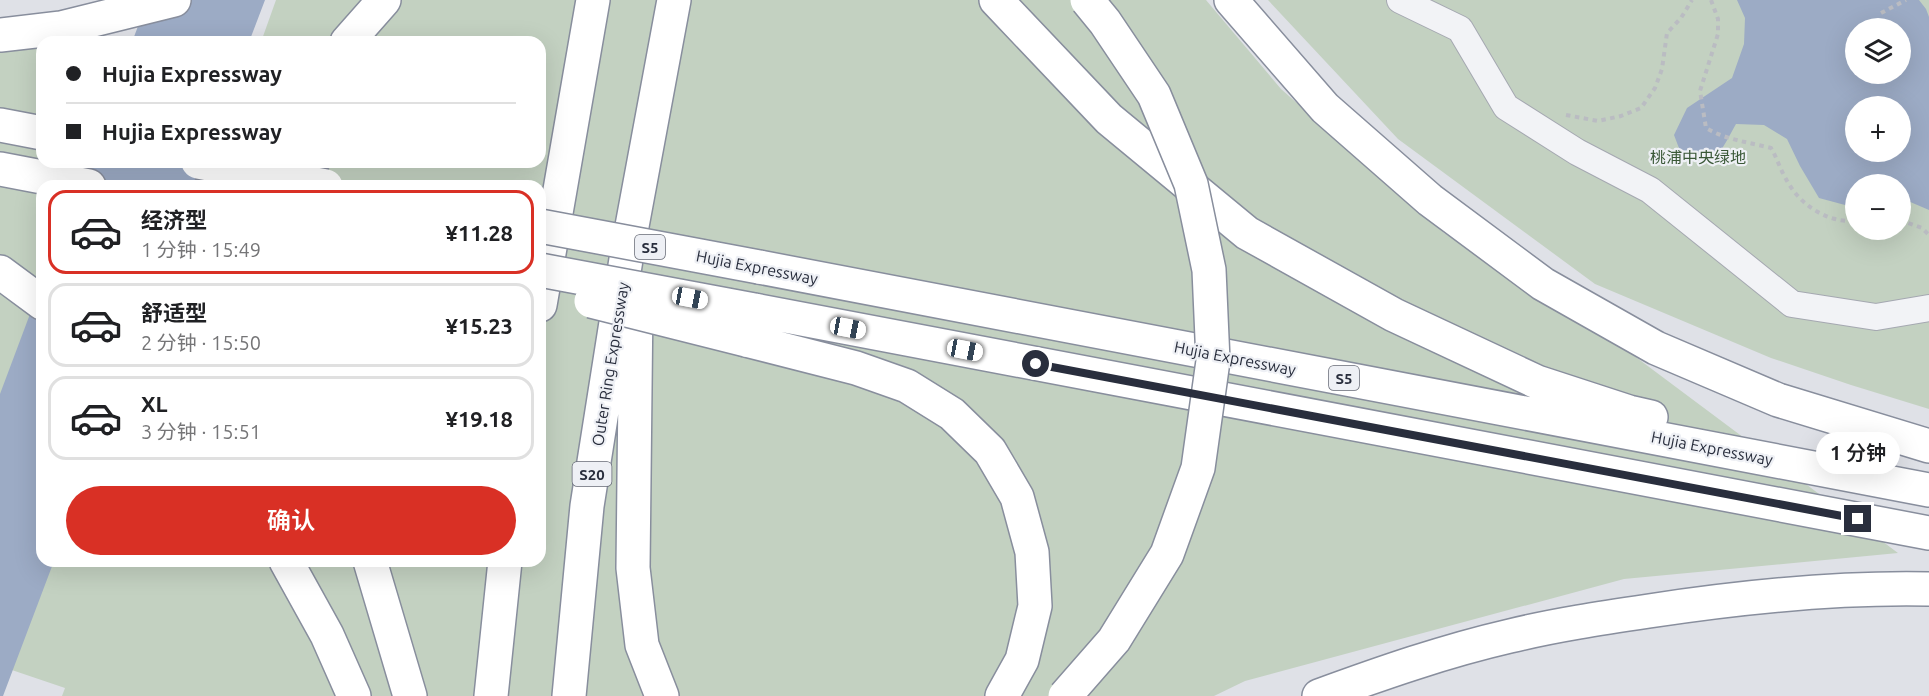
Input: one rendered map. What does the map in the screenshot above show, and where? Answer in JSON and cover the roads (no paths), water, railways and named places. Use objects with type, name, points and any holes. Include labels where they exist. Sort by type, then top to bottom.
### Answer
[{"type":"highway","points":[[352,36],[384,0]]},
{"type":"highway","points":[[546,270],[592,0]]},
{"type":"highway","name":"Outer Ring Expressway","points":[[569,696],[588,506],[627,253],[674,0]]},
{"type":"highway","points":[[996,0],[1109,119],[1247,233],[1394,315],[1537,382],[1629,412],[1929,472]]},
{"type":"highway","points":[[1065,696],[1114,640],[1167,554],[1198,468],[1213,361],[1209,270],[1191,184],[1154,95],[1105,22],[1087,0]]},
{"type":"highway","points":[[1231,0],[1325,108],[1430,200],[1543,284],[1656,348],[1778,400],[1929,446]]},
{"type":"highway","points":[[0,35],[61,28],[159,2]]},
{"type":"highway","points":[[0,125],[36,132]]},
{"type":"highway","points":[[230,168],[294,180]]},
{"type":"highway","points":[[0,169],[58,180]]},
{"type":"highway","name":"Hujia Expressway","points":[[546,227],[1929,490]]},
{"type":"highway","points":[[627,253],[637,307],[633,445],[633,568],[642,645],[662,696]]},
{"type":"highway","points":[[0,272],[36,299]]},
{"type":"highway","points":[[546,272],[750,325],[907,386],[952,414],[990,452],[1017,497],[1032,552],[1035,606],[1022,660],[1002,696]]},
{"type":"highway","points":[[546,289],[1929,533]]},
{"type":"highway","points":[[289,567],[327,635],[354,696]]},
{"type":"highway","points":[[372,567],[410,696]]},
{"type":"highway","points":[[491,696],[504,567]]},
{"type":"highway","points":[[1319,696],[1414,663],[1510,636],[1608,617],[1715,601],[1822,591],[1929,589]]},
{"type":"street","points":[[1400,0],[1460,29],[1506,107],[1577,152],[1650,190],[1792,304],[1876,317],[1929,308]]},
{"type":"water","points":[[148,0],[265,0],[251,36],[134,36]]},
{"type":"water","points":[[1737,0],[1919,0],[1929,17],[1929,210],[1911,202],[1911,174],[1845,174],[1845,205],[1819,198],[1787,139],[1764,125],[1736,124],[1717,154],[1704,157],[1682,156],[1674,135],[1687,108],[1732,78],[1744,44],[1745,18]]},
{"type":"water","points":[[85,168],[202,168],[197,180],[80,180]]},
{"type":"water","points":[[36,298],[36,567],[52,567],[3,696],[0,696],[0,394]]},
{"type":"park label","name":"桃浦中央绿地","points":[[1698,157]]}]
